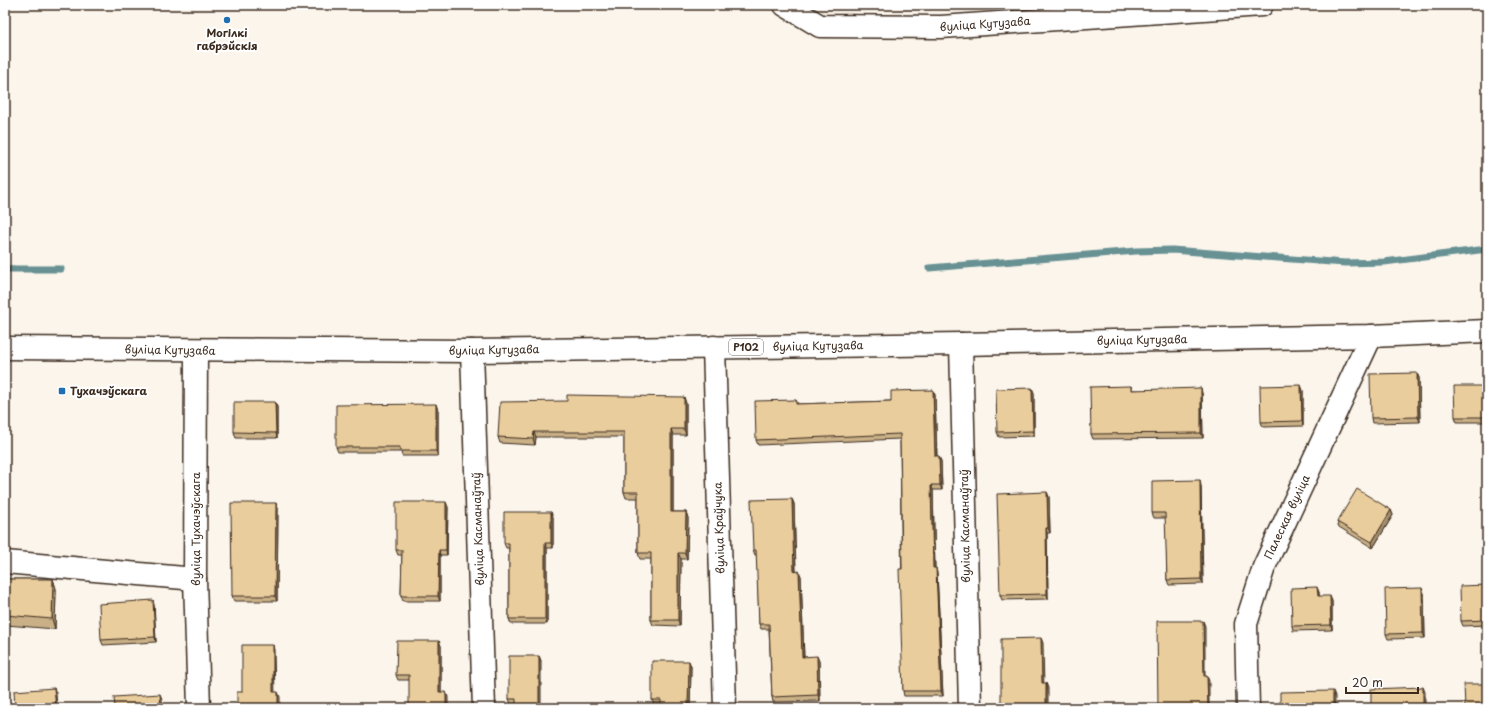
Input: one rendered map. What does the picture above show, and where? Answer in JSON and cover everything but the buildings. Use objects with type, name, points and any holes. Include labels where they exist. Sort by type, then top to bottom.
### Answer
[{"type":"street","name":"вуліца Кутузава","points":[[785,5],[820,26],[941,27],[1262,5]]},
{"type":"street","name":"вуліца Кутузава","points":[[5,348],[472,350],[961,344],[1371,336],[1487,331]]},
{"type":"street","name":"Палеская вуліца","points":[[1248,708],[1246,624],[1264,566],[1371,336]]},
{"type":"street","name":"вуліца Касманаўтаў","points":[[961,344],[970,708]]},
{"type":"street","name":"вуліца Краўчука","points":[[714,347],[725,708]]},
{"type":"street","name":"вуліца Тухачэўскага","points":[[196,350],[195,579],[199,708]]},
{"type":"street","name":"вуліца Касманаўтаў","points":[[472,350],[484,708]]},
{"type":"street","points":[[5,562],[195,579]]},
{"type":"waterway","points":[[929,268],[1136,251],[1172,250],[1345,263],[1384,262],[1487,249]]},
{"type":"waterway","points":[[5,269],[61,269]]},
{"type":"place","name":"Могілкі габрэйскія","points":[[227,20]]},
{"type":"place","name":"Тухачэўскага","points":[[62,391]]}]
